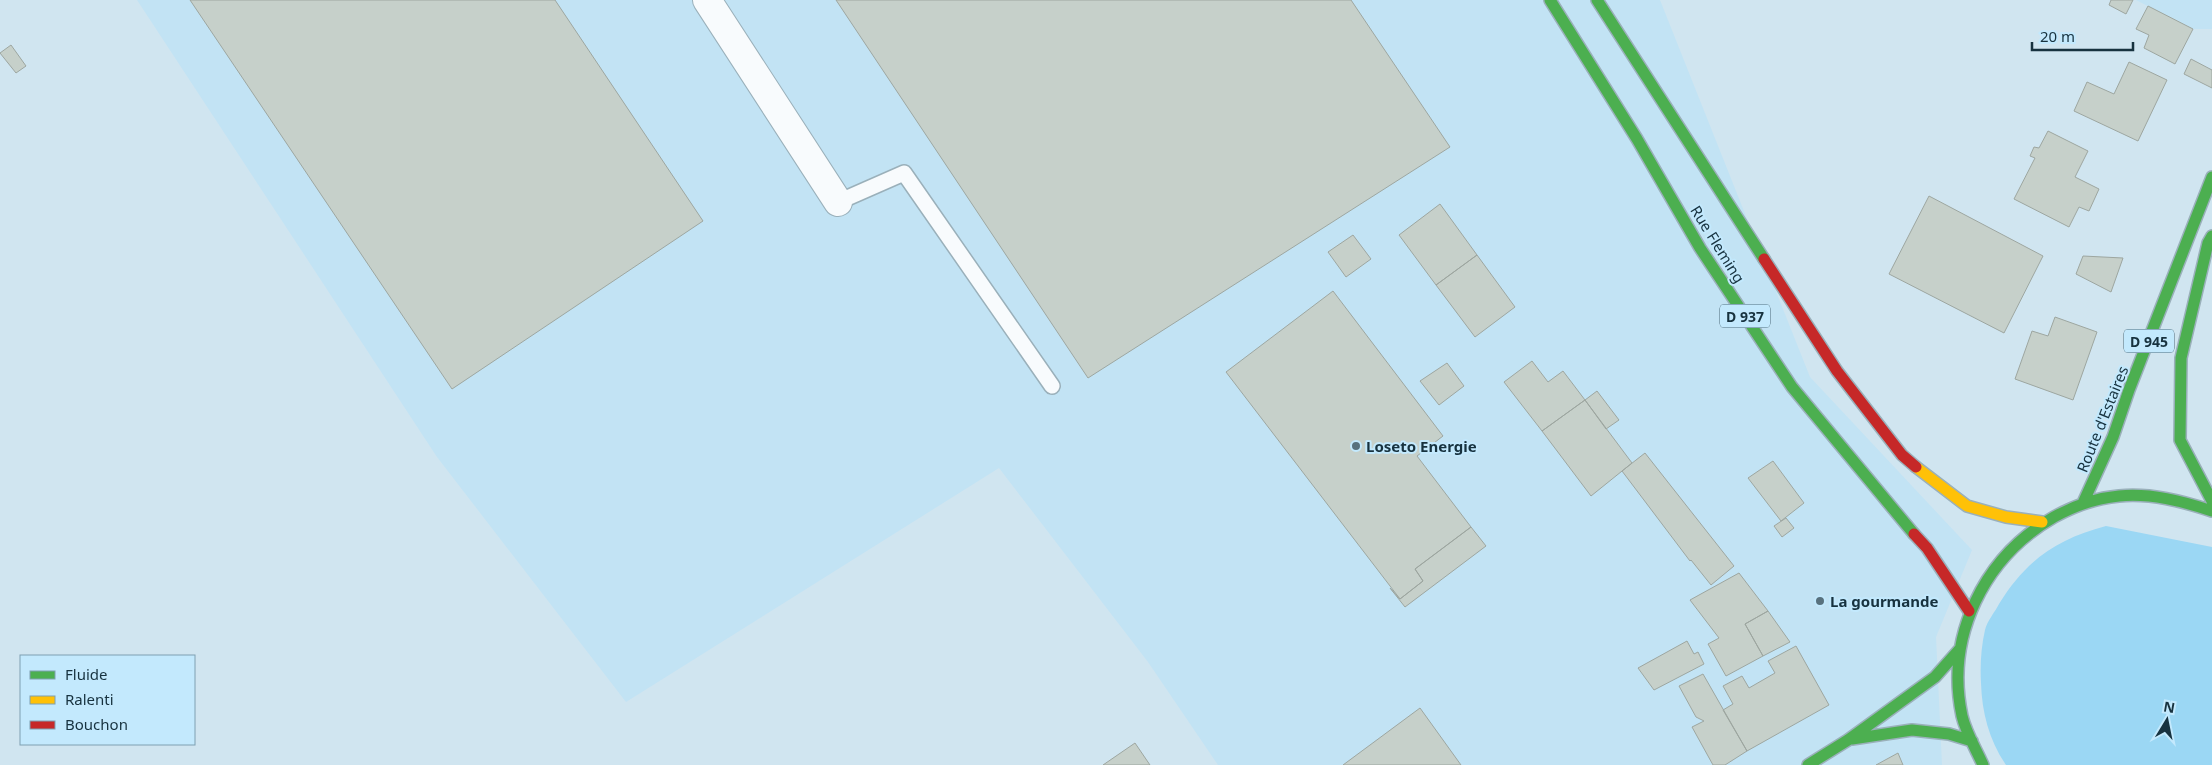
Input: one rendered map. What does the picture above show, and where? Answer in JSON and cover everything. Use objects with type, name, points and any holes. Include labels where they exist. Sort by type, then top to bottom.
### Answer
[{"type":"main road","name":"Rue Fleming","points":[[1550,0],[1637,139],[1700,248],[1792,387],[1927,548],[1969,611]]},
{"type":"main road","name":"Rue Fleming","points":[[1597,0],[1837,372],[1902,455],[1930,479],[1967,506],[2006,517],[2042,522]]},
{"type":"main road","name":"Route d'Estaires","points":[[2083,503],[2114,437],[2130,390],[2212,177]]},
{"type":"main road","name":"D 945","points":[[2212,236],[2181,358],[2180,440],[2212,501]]},
{"type":"main road","points":[[1983,765],[1962,717],[1958,683],[1959,650],[1969,611],[1987,577],[2012,547],[2042,522],[2083,503],[2117,496],[2152,495],[2186,502],[2212,511]]},
{"type":"main road","points":[[1808,765],[1848,740],[1935,677],[1959,650]]},
{"type":"main road","points":[[1848,740],[1912,730],[1949,734],[1972,741]]},
{"type":"street","points":[[707,0],[838,202]]},
{"type":"lane","points":[[838,202],[904,173],[1052,386]]},
{"type":"shaded area","points":[[137,0],[1660,0],[1810,377],[1972,550],[1936,637],[1942,765],[1218,765],[1148,662],[999,468],[626,702],[437,457]]},
{"type":"shaded area","points":[[2136,0],[2212,0],[2212,29],[2193,29]]},
{"type":"shaded area","points":[[2106,526],[2212,547],[2212,765],[2006,765],[1995,746],[1985,716],[1982,694],[1981,656],[1987,623],[2020,575],[2044,553],[2072,537]]},
{"type":"building","points":[[190,0],[555,0],[703,221],[452,389]]},
{"type":"building","points":[[836,0],[1351,0],[1450,147],[1088,378]]},
{"type":"building","points":[[2111,0],[2133,0],[2126,14],[2109,5]]},
{"type":"building","points":[[2148,6],[2193,29],[2175,64],[2144,48],[2149,35],[2136,29]]},
{"type":"building","points":[[11,45],[26,66],[16,73],[0,53]]},
{"type":"building","points":[[2191,59],[2212,70],[2212,88],[2184,74]]},
{"type":"building","points":[[2129,62],[2167,80],[2138,141],[2074,111],[2087,82],[2114,94]]},
{"type":"building","points":[[2048,131],[2088,151],[2075,177],[2099,189],[2089,211],[2079,207],[2069,227],[2014,199],[2035,158],[2030,156],[2034,147],[2039,148]]},
{"type":"building","points":[[1929,196],[2043,256],[2004,333],[1889,274]]},
{"type":"building","points":[[1440,204],[1477,255],[1436,285],[1399,235]]},
{"type":"building","points":[[1353,235],[1371,259],[1346,277],[1328,252]]},
{"type":"building","points":[[1477,255],[1515,307],[1475,337],[1436,285]]},
{"type":"building","points":[[2083,256],[2123,258],[2111,292],[2076,274]]},
{"type":"building","name":"Loseto Energie","points":[[1333,291],[1443,436],[1417,456],[1471,527],[1415,569],[1423,581],[1400,599],[1226,372]]},
{"type":"building","points":[[2055,317],[2097,332],[2073,400],[2015,379],[2032,331],[2048,336]]},
{"type":"building","points":[[1532,361],[1548,382],[1563,371],[1585,400],[1542,431],[1504,382]]},
{"type":"building","points":[[1447,363],[1464,386],[1439,405],[1420,381]]},
{"type":"building","points":[[1597,391],[1619,420],[1606,429],[1585,400]]},
{"type":"building","points":[[1585,400],[1632,463],[1591,496],[1542,431]]},
{"type":"building","points":[[1645,453],[1734,566],[1711,585],[1690,561],[1622,471]]},
{"type":"building","points":[[1773,461],[1804,503],[1781,521],[1748,478]]},
{"type":"building","points":[[1786,518],[1794,528],[1782,537],[1774,526]]},
{"type":"building","points":[[1471,527],[1486,546],[1405,607],[1390,588],[1400,599],[1423,581],[1415,569]]},
{"type":"building","points":[[1739,573],[1768,611],[1745,624],[1763,656],[1726,676],[1708,644],[1719,638],[1690,600]]},
{"type":"building","points":[[1768,611],[1790,642],[1763,656],[1745,624]]},
{"type":"building","points":[[1687,641],[1694,654],[1698,652],[1704,664],[1654,690],[1638,668]]},
{"type":"building","points":[[1796,646],[1829,705],[1747,751],[1723,710],[1733,704],[1723,686],[1742,676],[1749,688],[1775,673],[1768,661]]},
{"type":"building","points":[[1703,674],[1747,751],[1725,765],[1713,765],[1692,727],[1704,721],[1696,717],[1679,686]]},
{"type":"building","points":[[1420,708],[1461,765],[1343,765]]},
{"type":"building","points":[[1135,743],[1150,765],[1103,765]]},
{"type":"building","points":[[1898,753],[1903,765],[1876,765]]},
{"type":"traffic: fast","points":[[1550,0],[1637,139],[1700,248],[1792,387],[1914,534]]},
{"type":"traffic: fast","points":[[1597,0],[1764,259]]},
{"type":"traffic: fast","points":[[2083,503],[2113,437],[2129,390],[2212,177]]},
{"type":"traffic: fast","points":[[2212,236],[2208,243],[2181,358],[2180,440],[2212,501]]},
{"type":"traffic: fast","points":[[1983,765],[1962,716],[1958,686],[1959,657],[1965,628],[1975,602],[1990,576],[2008,554],[2029,534],[2054,517],[2069,509],[2102,499],[2131,495],[2155,497],[2178,501],[2212,511]]},
{"type":"traffic: fast","points":[[1808,765],[1848,740],[1935,677],[1959,650]]},
{"type":"traffic: fast","points":[[1852,739],[1912,730],[1949,734],[1972,741]]},
{"type":"traffic: slow","points":[[1916,467],[1967,506],[2006,517],[2042,522]]},
{"type":"traffic: jam","points":[[1764,259],[1837,371],[1902,455],[1916,467]]},
{"type":"traffic: jam","points":[[1914,534],[1927,548],[1969,611]]},
{"type":"place","name":"Loseto Energie","points":[[1356,446]]},
{"type":"place","name":"La gourmande","points":[[1820,601]]}]
